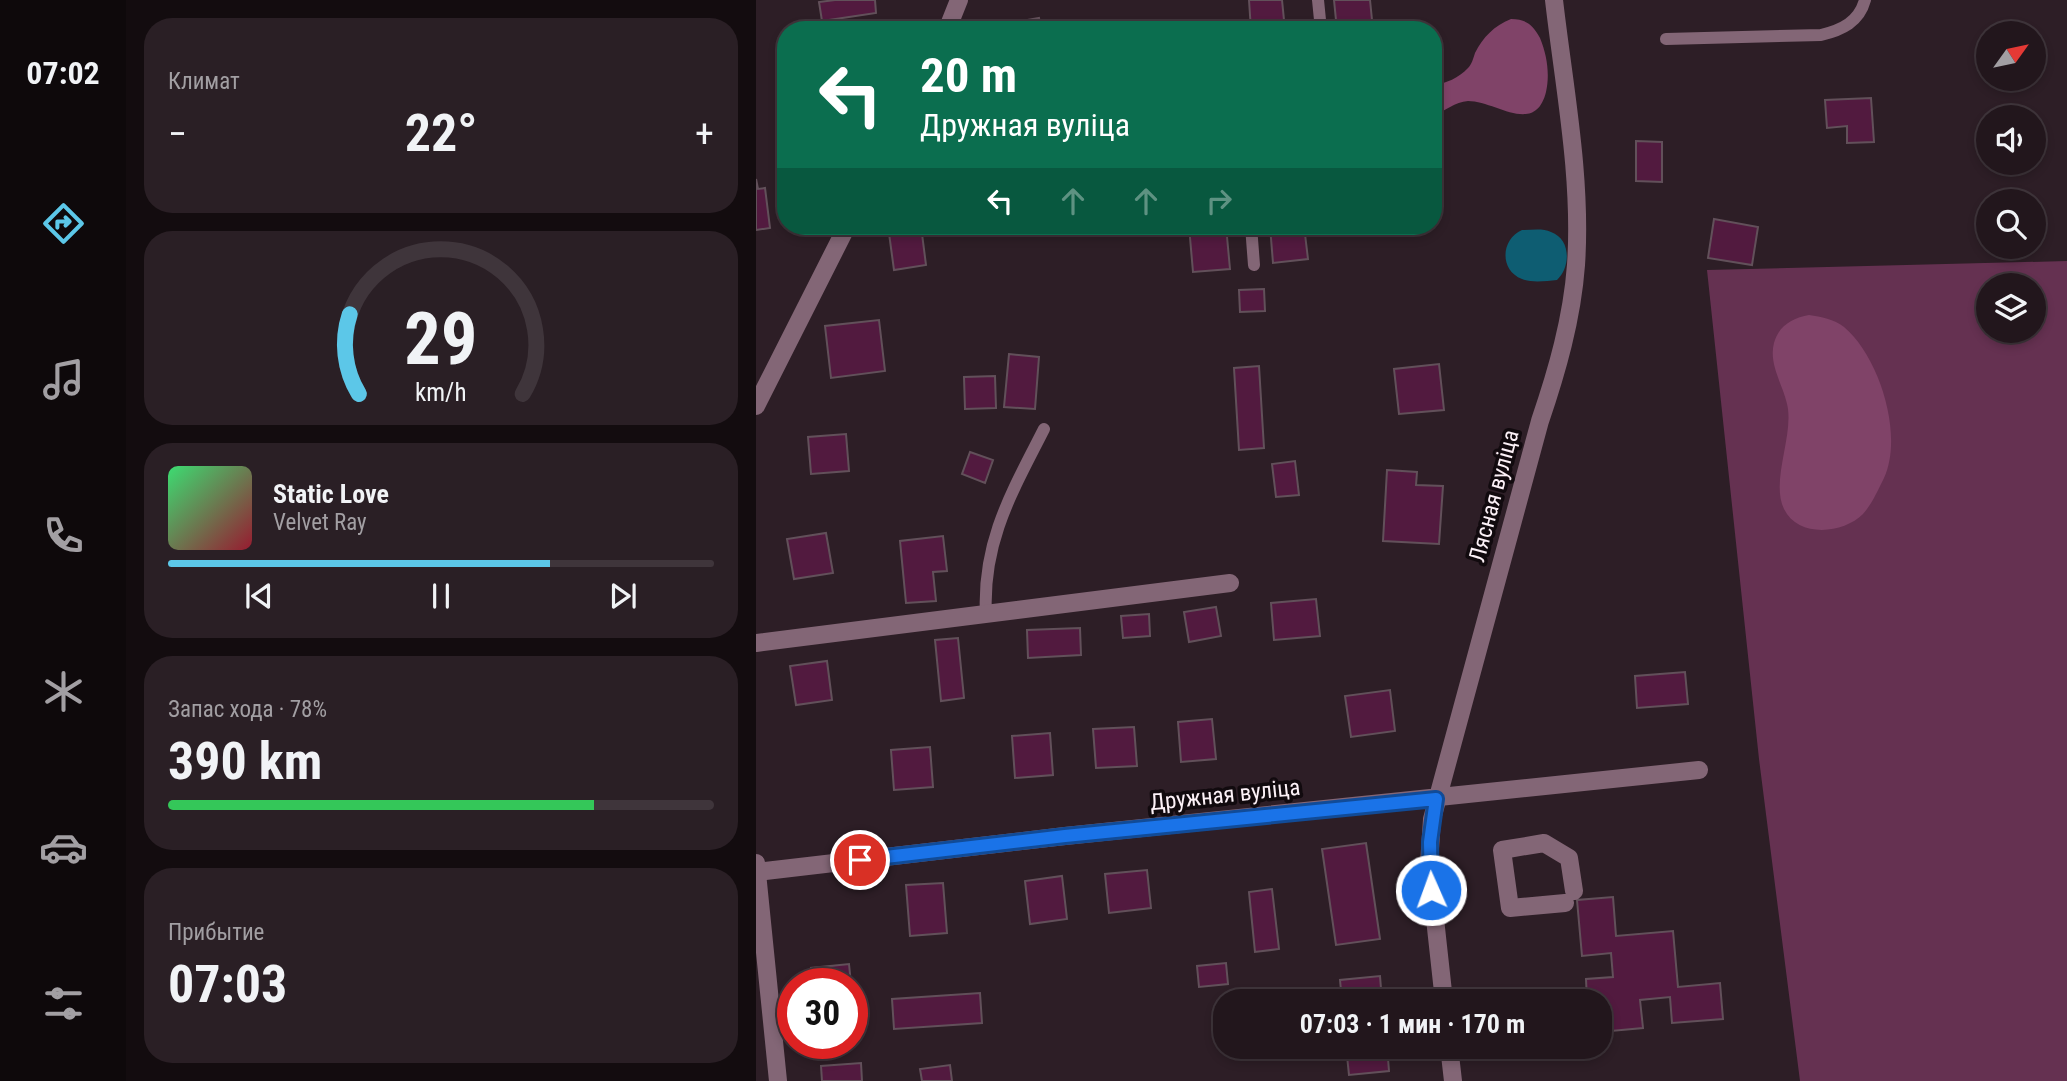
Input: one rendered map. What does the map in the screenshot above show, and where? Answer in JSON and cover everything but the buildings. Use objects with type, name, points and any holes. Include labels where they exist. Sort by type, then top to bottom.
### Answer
[{"type":"street","points":[[951,21],[960,0]]},
{"type":"street","name":"Лясная вуліца","points":[[1443,989],[1429,864],[1436,799],[1540,421],[1553,383],[1572,302],[1576,265],[1576,198],[1554,0]]},
{"type":"street","points":[[756,407],[842,235]]},
{"type":"street","points":[[756,643],[1230,583]]},
{"type":"street","name":"Дружная вуліца","points":[[757,867],[1699,771]]},
{"type":"street","points":[[757,867],[778,1081]]},
{"type":"street","points":[[1450,1059],[1453,1081]]},
{"type":"lane","points":[[1318,0],[1320,21]]},
{"type":"lane","points":[[1666,39],[1821,35],[1838,31],[1853,22],[1865,0]]},
{"type":"lane","points":[[1252,235],[1254,265]]},
{"type":"lane","points":[[986,615],[985,588],[995,534],[1004,508],[1044,429]]},
{"type":"shaded area","points":[[1511,19],[1521,20],[1532,26],[1537,33],[1542,44],[1548,78],[1541,105],[1533,112],[1524,114],[1468,101],[1442,111],[1442,83],[1464,72],[1485,37]]},
{"type":"shaded area","points":[[2067,261],[2067,1081],[1800,1081],[1759,759],[1707,270]]},
{"type":"shaded area","points":[[1809,315],[1832,320],[1857,340],[1877,376],[1889,419],[1889,460],[1875,497],[1863,514],[1854,521],[1833,529],[1810,529],[1799,525],[1784,509],[1781,498],[1788,409],[1773,360],[1774,343],[1779,331],[1787,323]]},
{"type":"water","points":[[1522,230],[1548,231],[1562,241],[1567,261],[1557,280],[1526,280],[1509,269],[1506,262],[1507,247],[1515,234]]},
{"type":"route","points":[[860,860],[1065,836],[1436,799],[1430,842],[1431,890]]}]
